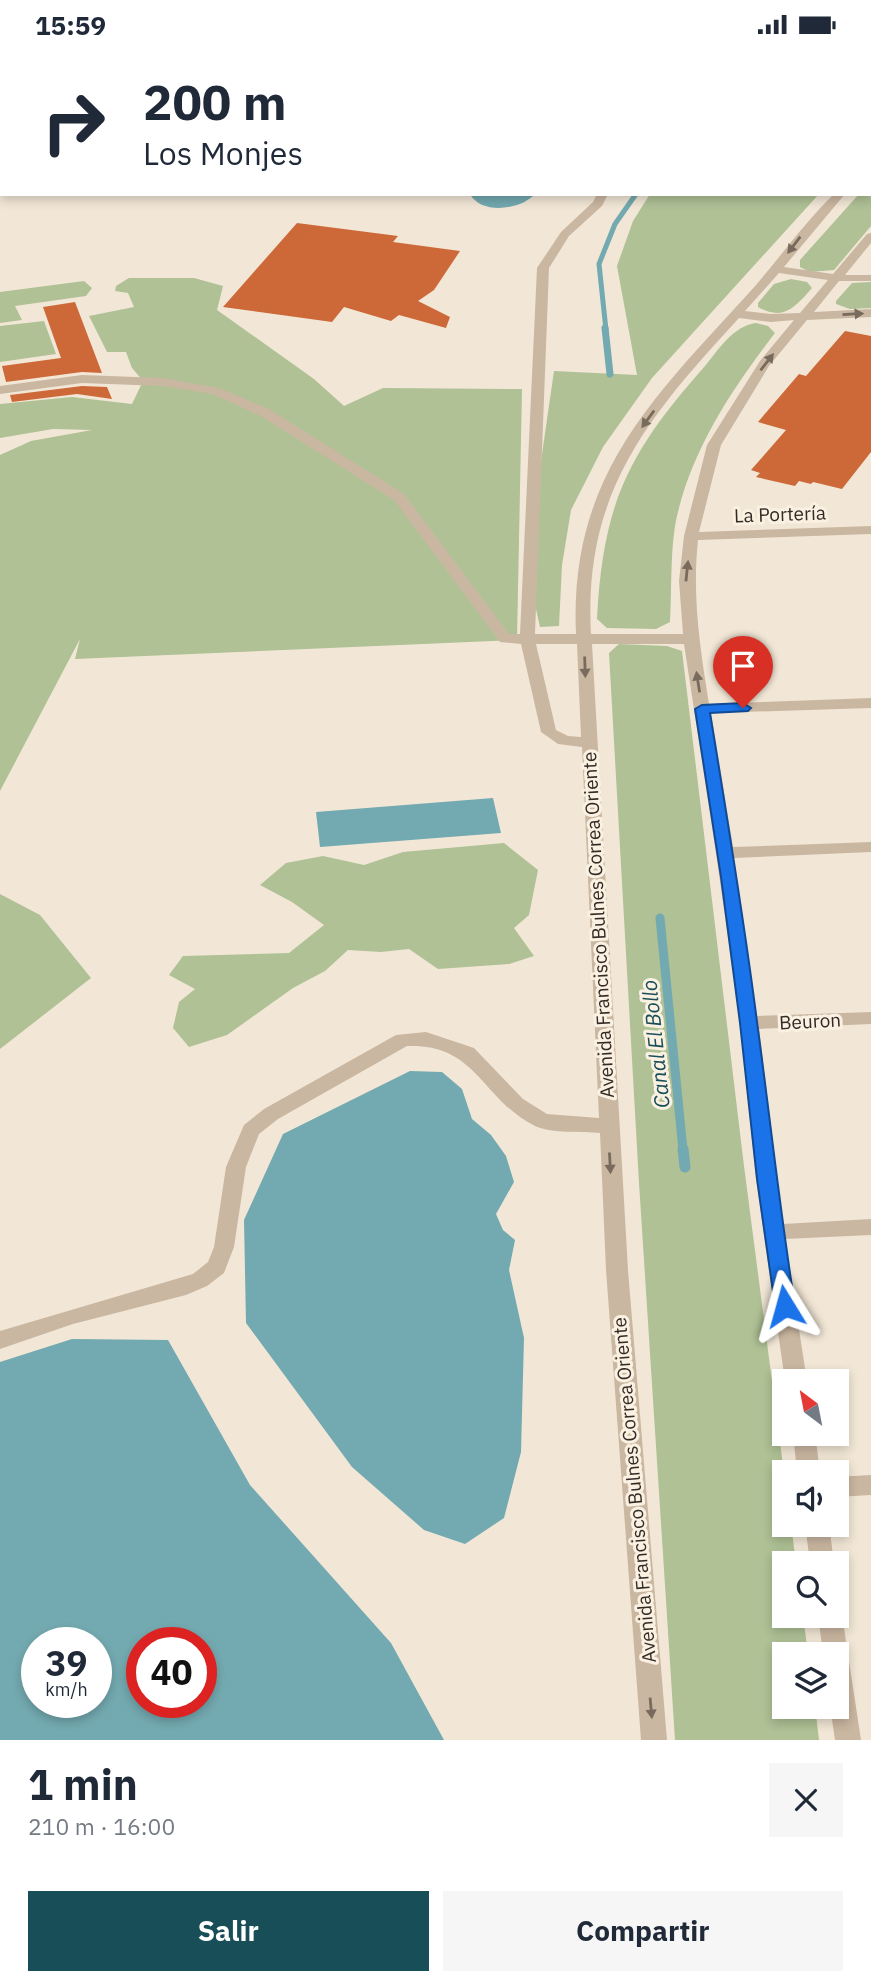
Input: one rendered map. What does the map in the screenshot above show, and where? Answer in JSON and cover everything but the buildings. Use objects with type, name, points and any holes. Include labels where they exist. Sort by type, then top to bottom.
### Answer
[{"type":"street","points":[[588,742],[564,741],[549,732],[527,639],[543,268],[565,234],[598,204],[602,196]]},
{"type":"street","name":"Avenida Francisco Bulnes Correa Oriente","points":[[654,1740],[608,1126],[582,599],[588,543],[600,503],[633,439],[665,395],[838,196]]},
{"type":"street","points":[[794,1369],[725,853],[691,639],[686,581],[691,536],[714,445],[743,394],[871,236]]},
{"type":"street","points":[[776,269],[836,278],[871,278]]},
{"type":"street","points":[[737,314],[771,318],[871,313]]},
{"type":"street","points":[[0,390],[82,379],[163,382],[215,391],[264,412],[399,498],[505,639],[691,639]]},
{"type":"street","name":"La Portería","points":[[691,536],[871,530]]},
{"type":"street","points":[[702,709],[871,703]]},
{"type":"street","points":[[725,853],[871,847]]},
{"type":"street","name":"Beuron","points":[[749,1023],[871,1018]]},
{"type":"street","points":[[0,1340],[73,1316],[178,1289],[209,1273],[217,1267],[224,1247],[236,1167],[251,1130],[271,1114],[404,1040],[426,1039],[467,1053],[516,1104],[544,1121],[608,1126]]},
{"type":"street","points":[[774,1232],[871,1227]]},
{"type":"street","points":[[849,1486],[871,1485]]},
{"type":"street","points":[[845,1719],[848,1740]]},
{"type":"green space","points":[[649,196],[817,196],[652,378],[603,447],[571,510],[562,565],[559,626],[540,627],[526,565],[554,371],[637,375],[617,266],[633,221]]},
{"type":"green space","points":[[857,196],[871,196],[871,226],[834,270],[810,272],[800,267],[800,260]]},
{"type":"green space","points":[[129,278],[194,278],[223,286],[217,310],[314,379],[344,406],[383,388],[522,389],[517,640],[75,659],[80,639],[0,791],[0,455],[31,441],[92,430],[53,429],[0,438],[0,404],[72,397],[132,404],[143,381],[132,368],[126,352],[107,352],[89,316],[134,307],[128,293],[115,291],[116,286]]},
{"type":"green space","points":[[791,279],[807,282],[812,288],[795,306],[775,313],[758,307],[758,303],[774,284]]},
{"type":"green space","points":[[84,281],[92,288],[86,296],[15,306],[22,320],[0,323],[0,292]]},
{"type":"green space","points":[[871,282],[871,308],[850,309],[836,304],[852,283]]},
{"type":"green space","points":[[44,321],[56,354],[0,362],[0,326]]},
{"type":"green space","points":[[756,323],[768,326],[775,333],[716,419],[684,491],[673,541],[670,622],[656,629],[607,628],[597,619],[600,578],[614,511],[624,482],[656,426],[678,397],[733,333]]},
{"type":"green space","points":[[619,644],[667,646],[682,651],[772,1381],[772,1446],[780,1446],[782,1460],[772,1460],[772,1537],[793,1537],[794,1551],[772,1551],[772,1628],[805,1628],[806,1642],[772,1642],[772,1719],[817,1719],[819,1740],[675,1740],[639,1183],[609,653]]},
{"type":"green space","points":[[504,843],[538,870],[529,915],[514,928],[534,956],[509,964],[438,969],[409,949],[381,952],[348,950],[325,971],[293,988],[227,1035],[189,1047],[173,1028],[179,1002],[195,989],[169,975],[183,956],[289,953],[324,925],[292,902],[260,885],[286,863],[323,856],[364,865],[403,852]]},
{"type":"green space","points":[[0,894],[40,915],[91,978],[0,1049]]},
{"type":"water","points":[[471,196],[533,196],[520,204],[501,208],[475,201]]},
{"type":"water","points":[[493,798],[501,833],[320,847],[316,812]]},
{"type":"water","points":[[410,1071],[442,1072],[462,1089],[472,1119],[491,1135],[506,1156],[514,1182],[496,1214],[503,1230],[515,1240],[509,1270],[524,1338],[521,1452],[504,1518],[465,1544],[424,1530],[352,1467],[246,1323],[244,1220],[283,1134]]},
{"type":"water","points":[[72,1339],[168,1340],[250,1485],[391,1643],[444,1740],[0,1740],[0,1362]]},
{"type":"waterway","name":"Canal El Bollo","points":[[606,330],[599,264],[615,224],[635,196]]},
{"type":"waterway","name":"Canal El Bollo","points":[[605,328],[610,374]]},
{"type":"waterway","name":"Canal El Bollo","points":[[660,918],[683,1150]]},
{"type":"waterway","name":"Canal El Bollo","points":[[683,1149],[685,1167]]},
{"type":"route","points":[[743,708],[702,709],[729,877],[766,1179],[785,1306]]}]
